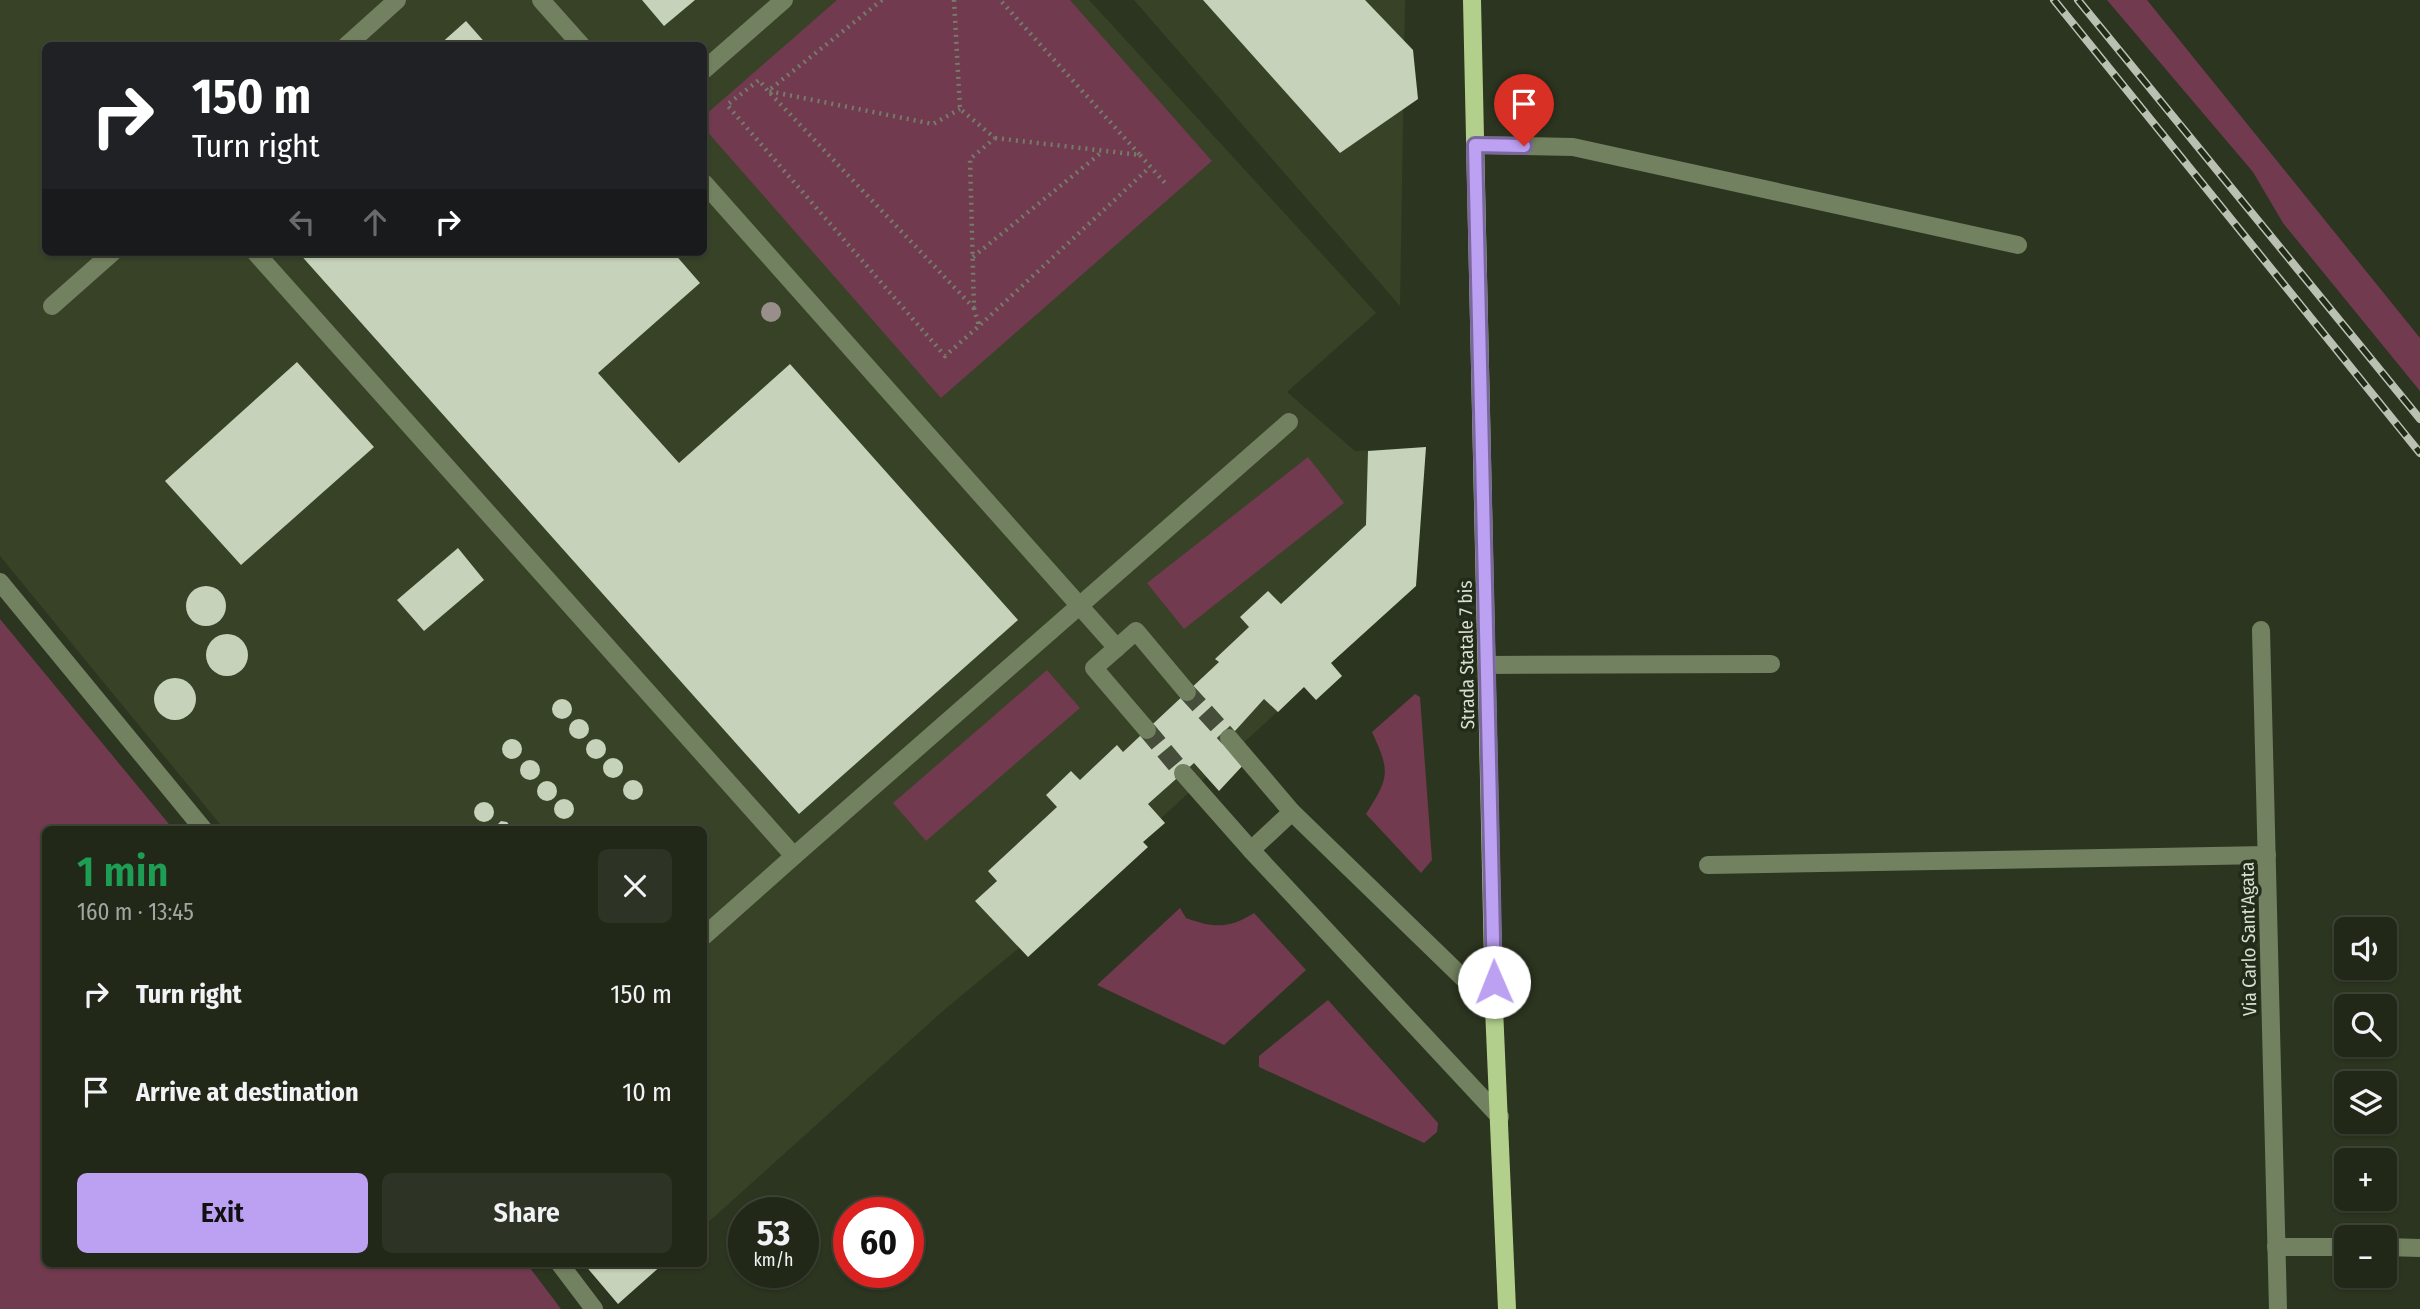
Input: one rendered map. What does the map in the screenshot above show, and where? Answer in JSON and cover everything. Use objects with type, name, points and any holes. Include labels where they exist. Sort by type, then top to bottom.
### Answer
[{"type":"main road","name":"Strada Statale 7 bis","points":[[1472,0],[1494,1008],[1507,1309]]},
{"type":"street","points":[[350,42],[397,0]]},
{"type":"street","points":[[541,0],[578,42]]},
{"type":"street","points":[[707,68],[784,0]]},
{"type":"street","points":[[1475,145],[1573,147],[2018,245]]},
{"type":"street","points":[[707,186],[1117,648]]},
{"type":"street","points":[[52,306],[108,256]]},
{"type":"street","points":[[259,256],[794,856]]},
{"type":"street","points":[[707,933],[1078,604],[1289,422]]},
{"type":"street","points":[[0,582],[201,826]]},
{"type":"street","name":"Via Carlo Sant'Agata","points":[[2262,630],[2278,1309]]},
{"type":"street","points":[[1147,730],[1094,668],[1136,631],[1187,692]]},
{"type":"street","points":[[1487,665],[1771,664]]},
{"type":"street","points":[[1229,738],[1292,811],[1494,1008]]},
{"type":"street","points":[[1183,773],[1251,850],[1500,1117]]},
{"type":"street","points":[[1251,850],[1292,811]]},
{"type":"street","points":[[1708,865],[2267,855]]},
{"type":"street","points":[[2276,1247],[2334,1247]]},
{"type":"street","points":[[2397,1247],[2420,1248]]},
{"type":"street","points":[[562,1267],[594,1309]]},
{"type":"path","points":[[768,91],[882,0]]},
{"type":"path","points":[[954,0],[960,108],[995,138],[1140,155]]},
{"type":"path","points":[[1000,0],[1165,183]]},
{"type":"path","points":[[974,308],[759,80],[727,105],[945,356],[1150,167]]},
{"type":"path","points":[[768,91],[933,124],[960,108]]},
{"type":"path","points":[[979,326],[974,308],[970,159],[995,138]]},
{"type":"path","points":[[973,257],[1103,151]]},
{"type":"shaded area","points":[[0,0],[1089,0],[1376,313],[1287,392],[1355,451],[1426,447],[1415,586],[1019,948],[944,1010],[736,1197],[728,1197],[728,1204],[707,1223],[707,826],[222,826],[0,556]]},
{"type":"shaded area","points":[[837,0],[1070,0],[1212,161],[941,398],[707,131],[707,113]]},
{"type":"shaded area","points":[[1134,0],[1405,0],[1400,306]]},
{"type":"shaded area","points":[[2107,0],[2147,0],[2420,338],[2420,391],[2283,223],[2253,172]]},
{"type":"shaded area","points":[[1308,457],[1344,503],[1184,629],[1147,583]]},
{"type":"shaded area","points":[[0,619],[171,826],[42,826],[42,1267],[529,1267],[561,1309],[0,1309]]},
{"type":"shaded area","points":[[1047,670],[1080,708],[926,841],[893,803]]},
{"type":"shaded area","points":[[1415,694],[1420,697],[1432,860],[1421,873],[1366,814],[1380,791],[1385,774],[1382,756],[1372,732]]},
{"type":"shaded area","points":[[1180,908],[1186,918],[1213,925],[1237,922],[1254,913],[1306,970],[1224,1045],[1097,985]]},
{"type":"shaded area","points":[[1328,1000],[1438,1123],[1437,1132],[1424,1143],[1259,1067],[1259,1056]]},
{"type":"building","points":[[642,0],[695,0],[664,26]]},
{"type":"building","points":[[1203,0],[1365,0],[1413,50],[1418,99],[1340,153]]},
{"type":"building","points":[[466,21],[484,42],[442,42]]},
{"type":"building","points":[[302,256],[676,256],[700,283],[598,373],[679,463],[790,364],[1018,620],[799,814]]},
{"type":"building","points":[[297,362],[374,447],[241,565],[165,481]]},
{"type":"building","points":[[1426,447],[1416,586],[1331,663],[1342,676],[1316,700],[1304,687],[1278,712],[1264,699],[1225,742],[1246,762],[1219,791],[1194,763],[1148,804],[1165,823],[1143,842],[1148,847],[1028,957],[975,901],[997,881],[988,871],[1057,807],[1046,795],[1071,771],[1080,780],[1117,745],[1123,752],[1219,662],[1215,659],[1249,627],[1240,617],[1268,591],[1281,604],[1366,525],[1368,451]]},
{"type":"building","points":[[458,548],[484,580],[424,631],[397,600]]},
{"type":"building","points":[[206,586],[214,587],[220,592],[225,598],[225,614],[220,620],[214,625],[206,626],[198,625],[192,620],[187,614],[186,606],[187,598],[192,592],[198,587]]},
{"type":"building","points":[[227,634],[242,640],[248,655],[242,670],[227,676],[212,670],[206,655],[212,640]]},
{"type":"building","points":[[175,678],[190,684],[196,699],[190,714],[175,720],[160,714],[154,699],[160,684]]},
{"type":"building","points":[[562,699],[569,702],[572,709],[569,716],[562,719],[555,716],[552,709],[555,702]]},
{"type":"building","points":[[579,719],[586,722],[589,729],[586,736],[579,739],[572,736],[569,729],[572,722]]},
{"type":"building","points":[[512,739],[519,742],[522,749],[519,756],[512,759],[505,756],[502,749],[505,742]]},
{"type":"building","points":[[596,739],[603,742],[606,749],[603,756],[596,759],[589,756],[586,749],[589,742]]},
{"type":"building","points":[[609,758],[617,758],[623,768],[617,778],[609,778],[603,772],[603,764]]},
{"type":"building","points":[[530,760],[537,763],[540,770],[537,777],[530,780],[523,777],[520,770],[523,763]]},
{"type":"building","points":[[633,780],[640,783],[643,790],[640,797],[633,800],[626,797],[623,790],[626,783]]},
{"type":"building","points":[[547,781],[554,784],[557,791],[554,798],[547,801],[540,798],[537,791],[540,784]]},
{"type":"building","points":[[564,799],[571,802],[574,809],[571,816],[564,819],[557,816],[554,809],[557,802]]},
{"type":"building","points":[[484,802],[491,805],[494,812],[491,819],[484,822],[477,819],[474,812],[477,805]]},
{"type":"building","points":[[501,821],[510,826],[496,826]]},
{"type":"building","points":[[587,1267],[660,1267],[618,1304]]},
{"type":"tunnel","points":[[1187,692],[1229,738]]},
{"type":"tunnel","points":[[1147,730],[1183,773]]},
{"type":"railway","points":[[2054,0],[2420,453]]},
{"type":"railway","points":[[2078,0],[2420,419]]},
{"type":"route","points":[[1494,982],[1475,145],[1524,146]]}]
